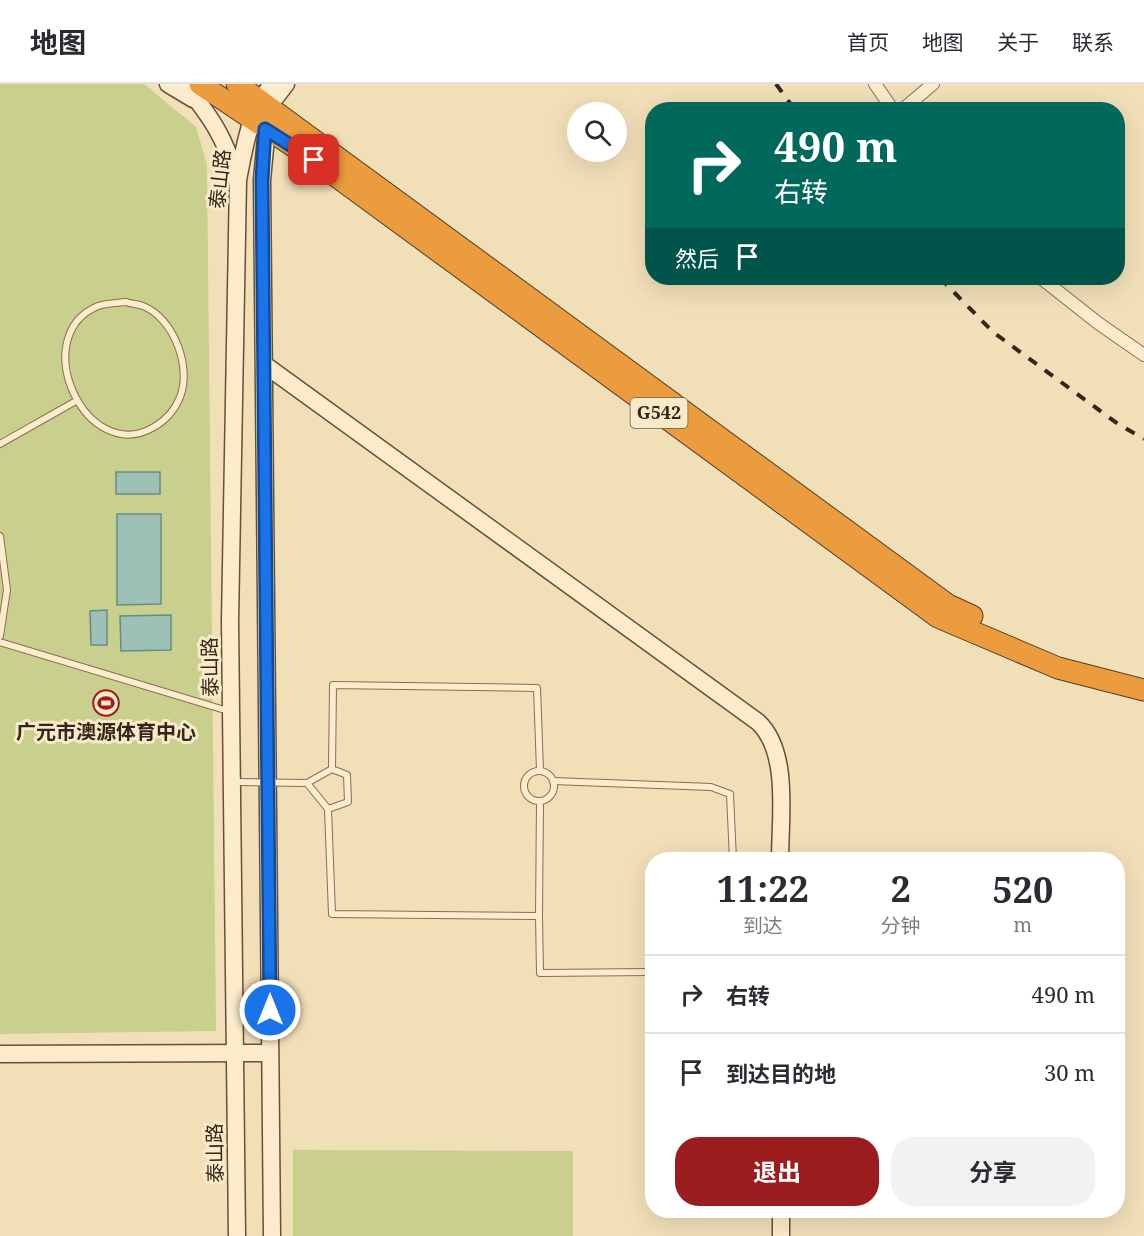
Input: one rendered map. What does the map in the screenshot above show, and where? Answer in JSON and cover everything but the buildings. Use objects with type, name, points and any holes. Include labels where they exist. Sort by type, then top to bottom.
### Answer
[{"type":"highway","name":"G542","points":[[237,84],[324,166],[938,617],[1058,668],[1144,690]]},
{"type":"highway","name":"G542","points":[[200,93],[263,108],[948,605],[1060,657],[1144,678]]},
{"type":"street","points":[[168,84],[200,93]]},
{"type":"street","points":[[184,84],[200,93],[227,144],[238,180]]},
{"type":"street","points":[[263,108],[286,84]]},
{"type":"street","points":[[875,84],[887,102]]},
{"type":"street","points":[[912,102],[933,84]]},
{"type":"street","name":"泰山路","points":[[237,1236],[231,712],[238,180],[263,108]]},
{"type":"street","name":"泰山路","points":[[263,108],[272,1236]]},
{"type":"street","points":[[1050,285],[1144,355]]},
{"type":"street","points":[[265,365],[758,722],[770,733],[779,765],[780,852]]},
{"type":"street","points":[[0,1054],[270,1053]]},
{"type":"street","points":[[781,1218],[781,1236]]},
{"type":"lane","points":[[126,302],[145,307],[161,320],[174,336],[182,358],[184,388],[177,406],[163,421],[146,432],[126,435],[111,432],[92,418],[76,401],[67,376],[66,351],[72,330],[83,315],[100,305],[126,302]]},
{"type":"lane","points":[[0,444],[76,401]]},
{"type":"lane","points":[[0,536],[7,590],[0,636]]},
{"type":"lane","points":[[0,642],[231,712]]},
{"type":"lane","points":[[332,770],[333,685],[537,688],[540,770]]},
{"type":"lane","points":[[232,782],[308,783],[332,770],[347,775],[348,802],[328,809]]},
{"type":"lane","points":[[540,770],[549,774],[553,782],[553,790],[548,798],[540,801],[530,799],[524,791],[524,781],[530,773],[540,770]]},
{"type":"lane","points":[[553,782],[711,787],[730,794],[733,852]]},
{"type":"lane","points":[[308,783],[328,809],[332,914],[539,916]]},
{"type":"lane","points":[[540,801],[540,973],[645,972]]},
{"type":"green space","name":"广元市澳源体育中心","points":[[0,84],[144,84],[196,127],[207,165],[216,1031],[0,1034]]},
{"type":"green space","points":[[293,1150],[573,1151],[573,1236],[293,1236]]},
{"type":"water","points":[[116,472],[160,472],[160,494],[116,494]]},
{"type":"water","points":[[117,514],[161,514],[161,604],[117,605]]},
{"type":"water","points":[[107,610],[107,645],[91,645],[90,611]]},
{"type":"water","points":[[171,615],[171,650],[121,651],[120,616]]},
{"type":"railway","points":[[776,84],[789,102]]},
{"type":"railway","points":[[947,285],[993,332],[1118,424],[1144,439]]},
{"type":"place","name":"广元市澳源体育中心","points":[[106,703]]},
{"type":"route","points":[[270,1010],[262,180],[265,129],[314,160]]}]
